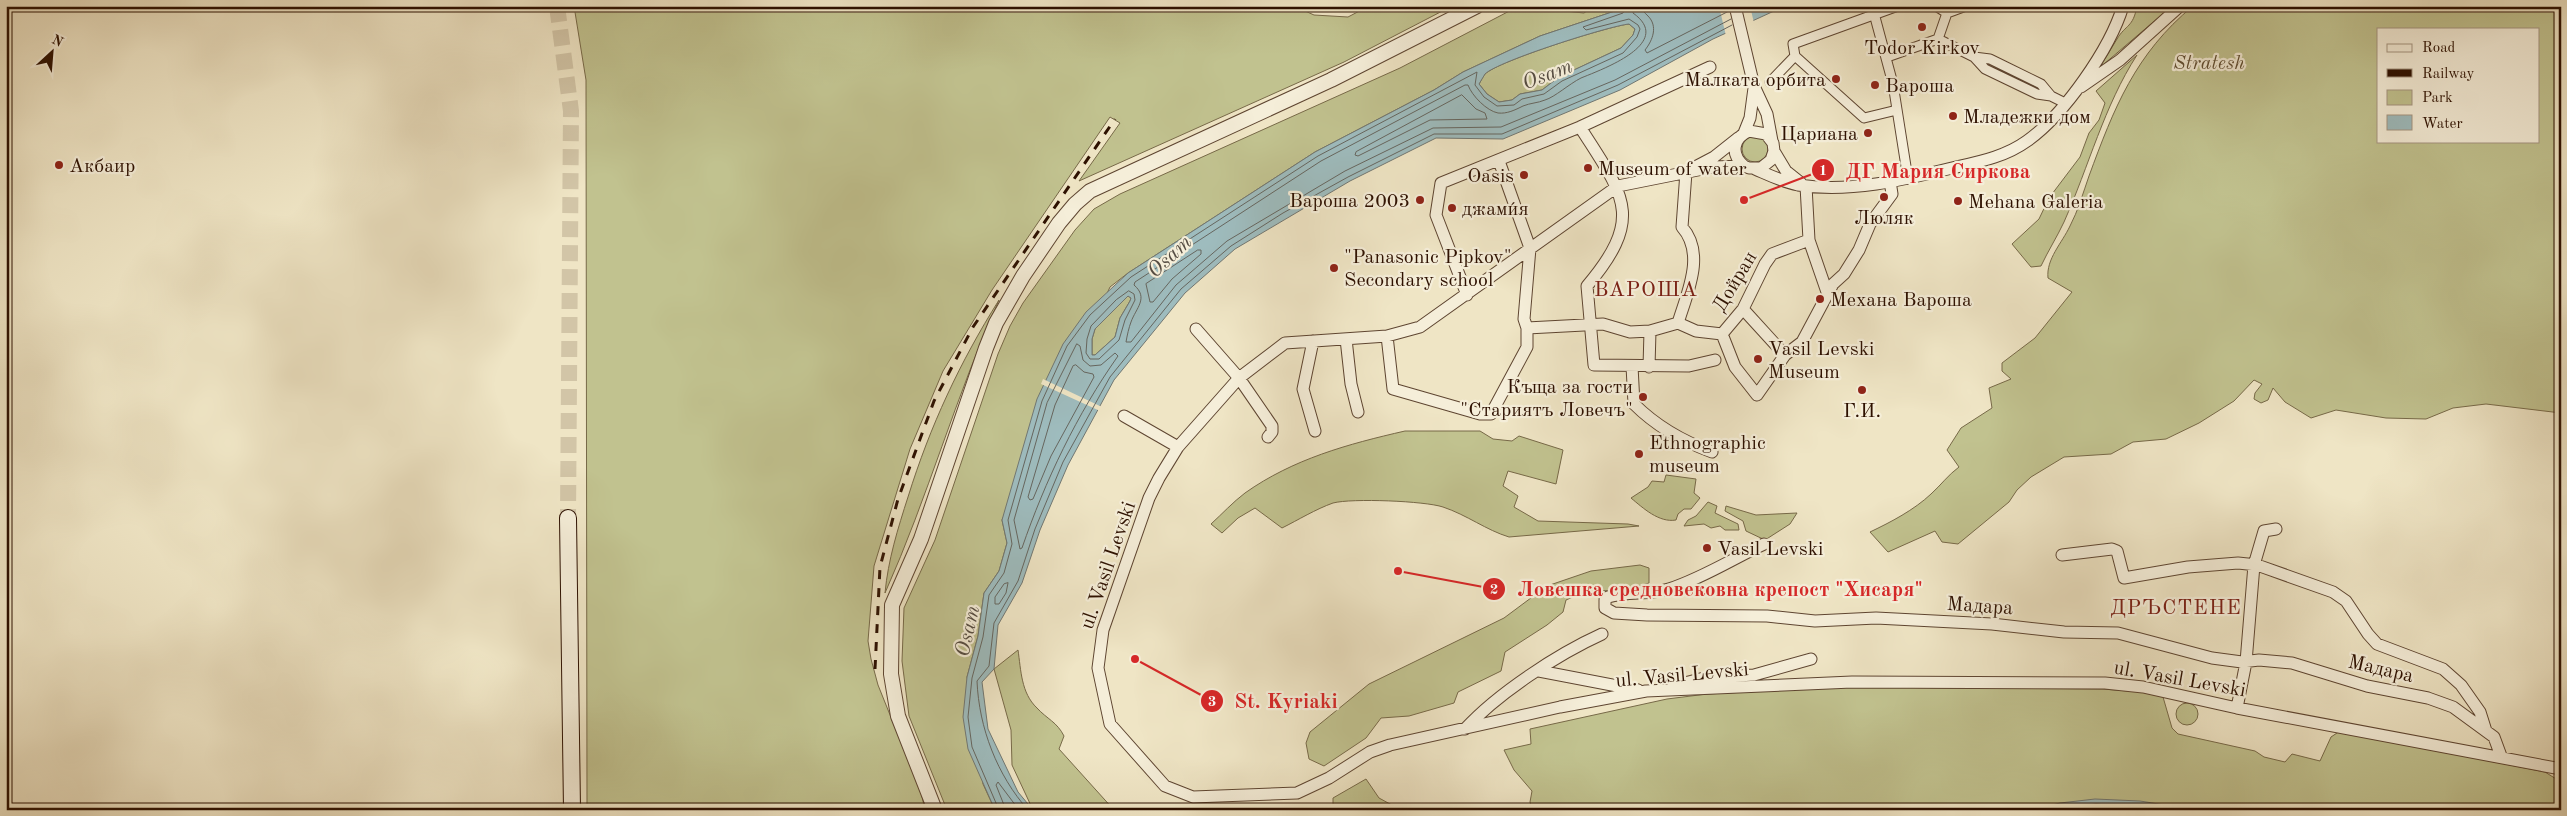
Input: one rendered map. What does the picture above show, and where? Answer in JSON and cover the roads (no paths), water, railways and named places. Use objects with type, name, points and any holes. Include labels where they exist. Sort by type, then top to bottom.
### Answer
[{"type":"main road","points":[[568,518],[572,810]]},
{"type":"street","points":[[935,810],[898,716],[891,674],[892,605],[921,539],[986,348],[1010,297],[1039,251],[1075,204],[1090,191],[1322,84],[1477,6]]},
{"type":"street","points":[[1735,6],[1754,86],[1767,114],[1773,147],[1767,165],[1755,169]]},
{"type":"street","points":[[1897,110],[1864,118],[1795,56],[1793,44],[1874,10],[1898,6]]},
{"type":"street","points":[[1936,6],[1947,13]]},
{"type":"street","points":[[1947,13],[1966,6]]},
{"type":"street","points":[[1618,186],[1713,167],[1744,166],[1788,183],[1806,186],[1850,187],[1908,179],[1989,159],[2013,151],[2042,129],[2077,89],[2115,30],[2123,6]]},
{"type":"street","points":[[2077,89],[2094,80],[2120,60],[2180,6]]},
{"type":"street","points":[[1874,10],[1887,57],[1908,179]]},
{"type":"street","points":[[1938,39],[1947,13]]},
{"type":"street","points":[[1887,57],[1938,39],[1974,57],[1990,59],[2041,84],[2051,96],[2065,103]]},
{"type":"street","points":[[1770,82],[1795,56]]},
{"type":"street","points":[[1467,295],[1436,214],[1441,183],[1580,127],[1710,67]]},
{"type":"street","points":[[1744,166],[1736,155],[1736,143],[1750,118],[1754,86]]},
{"type":"street","points":[[1580,127],[1618,186],[1623,215],[1623,227],[1607,263],[1587,286],[1594,365],[1690,366],[1715,360]]},
{"type":"street","points":[[1686,172],[1714,157],[1741,135],[1755,130],[1761,131],[1773,147],[1786,172],[1806,186]]},
{"type":"street","points":[[1387,336],[1393,388],[1480,414],[1491,414],[1527,347],[1528,328],[1524,319],[1530,248],[1499,161]]},
{"type":"street","points":[[1678,323],[1695,264],[1689,234],[1682,227],[1686,172]]},
{"type":"street","points":[[1528,328],[1603,324],[1630,332],[1650,331],[1678,323],[1696,331],[1722,334],[1735,367],[1757,395],[1785,355],[1802,342],[1833,284],[1844,274],[1857,255],[1870,224],[1892,194],[1890,181]]},
{"type":"street","name":"ul. Vasil Levski","points":[[1618,186],[1420,327],[1387,336],[1285,343],[1239,378],[1178,446],[1149,498],[1102,630],[1098,658],[1102,691],[1110,724],[1165,786],[1193,797],[1297,793],[1329,778],[1370,752],[1560,707],[1646,691],[1852,682],[2105,682],[2142,686],[2237,708],[2501,756],[2561,769]]},
{"type":"street","points":[[1806,186],[1809,240],[1828,295]]},
{"type":"street","name":"Дойран","points":[[1722,334],[1744,309],[1764,264],[1772,254],[1809,240]]},
{"type":"street","points":[[1744,309],[1785,355]]},
{"type":"street","points":[[1196,329],[1239,378],[1272,426],[1272,432],[1268,438]]},
{"type":"street","points":[[1649,367],[1650,331]]},
{"type":"street","points":[[1346,339],[1351,384],[1358,412]]},
{"type":"street","points":[[1313,341],[1303,389],[1315,431]]},
{"type":"street","points":[[1632,366],[1634,404],[1650,420],[1676,436],[1712,452]]},
{"type":"street","points":[[1124,416],[1178,446]]},
{"type":"street","points":[[2237,708],[2246,662],[2254,565],[2264,531],[2276,529]]},
{"type":"street","name":"Мадара","points":[[1764,544],[1699,577],[1668,589],[1608,597],[1603,604],[1605,608],[1614,613],[1647,615],[1767,616],[1815,621],[1876,618],[1992,624],[2064,632],[2118,633],[2212,658],[2246,662],[2259,660],[2292,664],[2368,686],[2428,698],[2453,707],[2494,737],[2501,756]]},
{"type":"street","points":[[2062,555],[2112,549],[2117,551],[2124,578],[2188,567],[2238,563],[2254,565],[2333,592],[2346,601],[2368,634],[2378,644],[2443,669],[2461,685],[2480,712],[2486,731]]},
{"type":"street","points":[[1465,729],[1489,704],[1576,646],[1602,634]]},
{"type":"street","points":[[1539,671],[1646,691],[1704,678],[1754,675],[1811,659]]},
{"type":"water","name":"Osam","points":[[1630,6],[1785,6],[1713,39],[1620,90],[1503,139],[1436,138],[1350,181],[1235,249],[1185,293],[1114,380],[1068,465],[1040,530],[1022,583],[998,625],[994,669],[982,682],[988,729],[1018,792],[1033,810],[995,810],[968,749],[963,717],[967,677],[978,636],[984,593],[999,571],[1007,543],[1002,520],[1037,399],[1063,344],[1086,312],[1128,273],[1315,152],[1434,90],[1463,72],[1540,36]],"holes":[[[1629,24],[1635,29],[1633,35],[1621,48],[1559,77],[1542,90],[1520,94],[1512,100],[1499,102],[1487,94],[1479,84],[1485,74],[1510,61],[1578,37]],[[1128,296],[1131,298],[1120,318],[1115,337],[1095,355],[1092,355],[1092,339],[1095,329]]]},
{"type":"water","points":[[2095,799],[2140,801],[2196,810],[2032,810],[2060,803]]},
{"type":"tunnel","points":[[557,6],[571,111],[568,518]]},
{"type":"railway","points":[[875,669],[880,567],[898,499],[934,401],[973,327],[1115,119]]},
{"type":"place","name":"Todor Kirkov","points":[[1922,27]]},
{"type":"place","name":"Малката орбита","points":[[1836,79]]},
{"type":"place","name":"Вароша","points":[[1875,85]]},
{"type":"place","name":"Младежки дом","points":[[1953,116]]},
{"type":"place","name":"Цариана","points":[[1868,133]]},
{"type":"place","name":"Акбаир","points":[[59,165]]},
{"type":"place","name":"Museum of water","points":[[1588,168]]},
{"type":"place","name":"Oasis","points":[[1524,175]]},
{"type":"place","name":"Люляк","points":[[1884,197]]},
{"type":"place","name":"Вароша 2003","points":[[1420,200]]},
{"type":"place","name":"ДГ Мария Сиркова","points":[[1744,200]]},
{"type":"place","name":"Mehana Galeria","points":[[1958,201]]},
{"type":"place","name":"джами́я","points":[[1452,208]]},
{"type":"place","name":"\"Panasonic Pipkov\" Secondary school","points":[[1334,268]]},
{"type":"place","name":"Механа Вароша","points":[[1820,299]]},
{"type":"place","name":"Vasil Levski Museum","points":[[1758,359]]},
{"type":"place","name":"Г.И.","points":[[1862,390]]},
{"type":"place","name":"Къща за гости \"Стариятъ Ловечъ\"","points":[[1643,397]]},
{"type":"place","name":"Ethnographic museum","points":[[1639,454]]},
{"type":"place","name":"Vasil Levski","points":[[1707,548]]},
{"type":"place","name":"Ловешка средновековна крепост \"Хисаря\"","points":[[1398,571]]},
{"type":"place","name":"St. Kyriaki","points":[[1135,659]]},
{"type":"district","name":"ВАРОША","points":[[1646,289]]},
{"type":"district","name":"ДРЪСТЕНЕ","points":[[2176,607]]},
{"type":"park label","name":"Stratesh","points":[[2209,62]]}]
